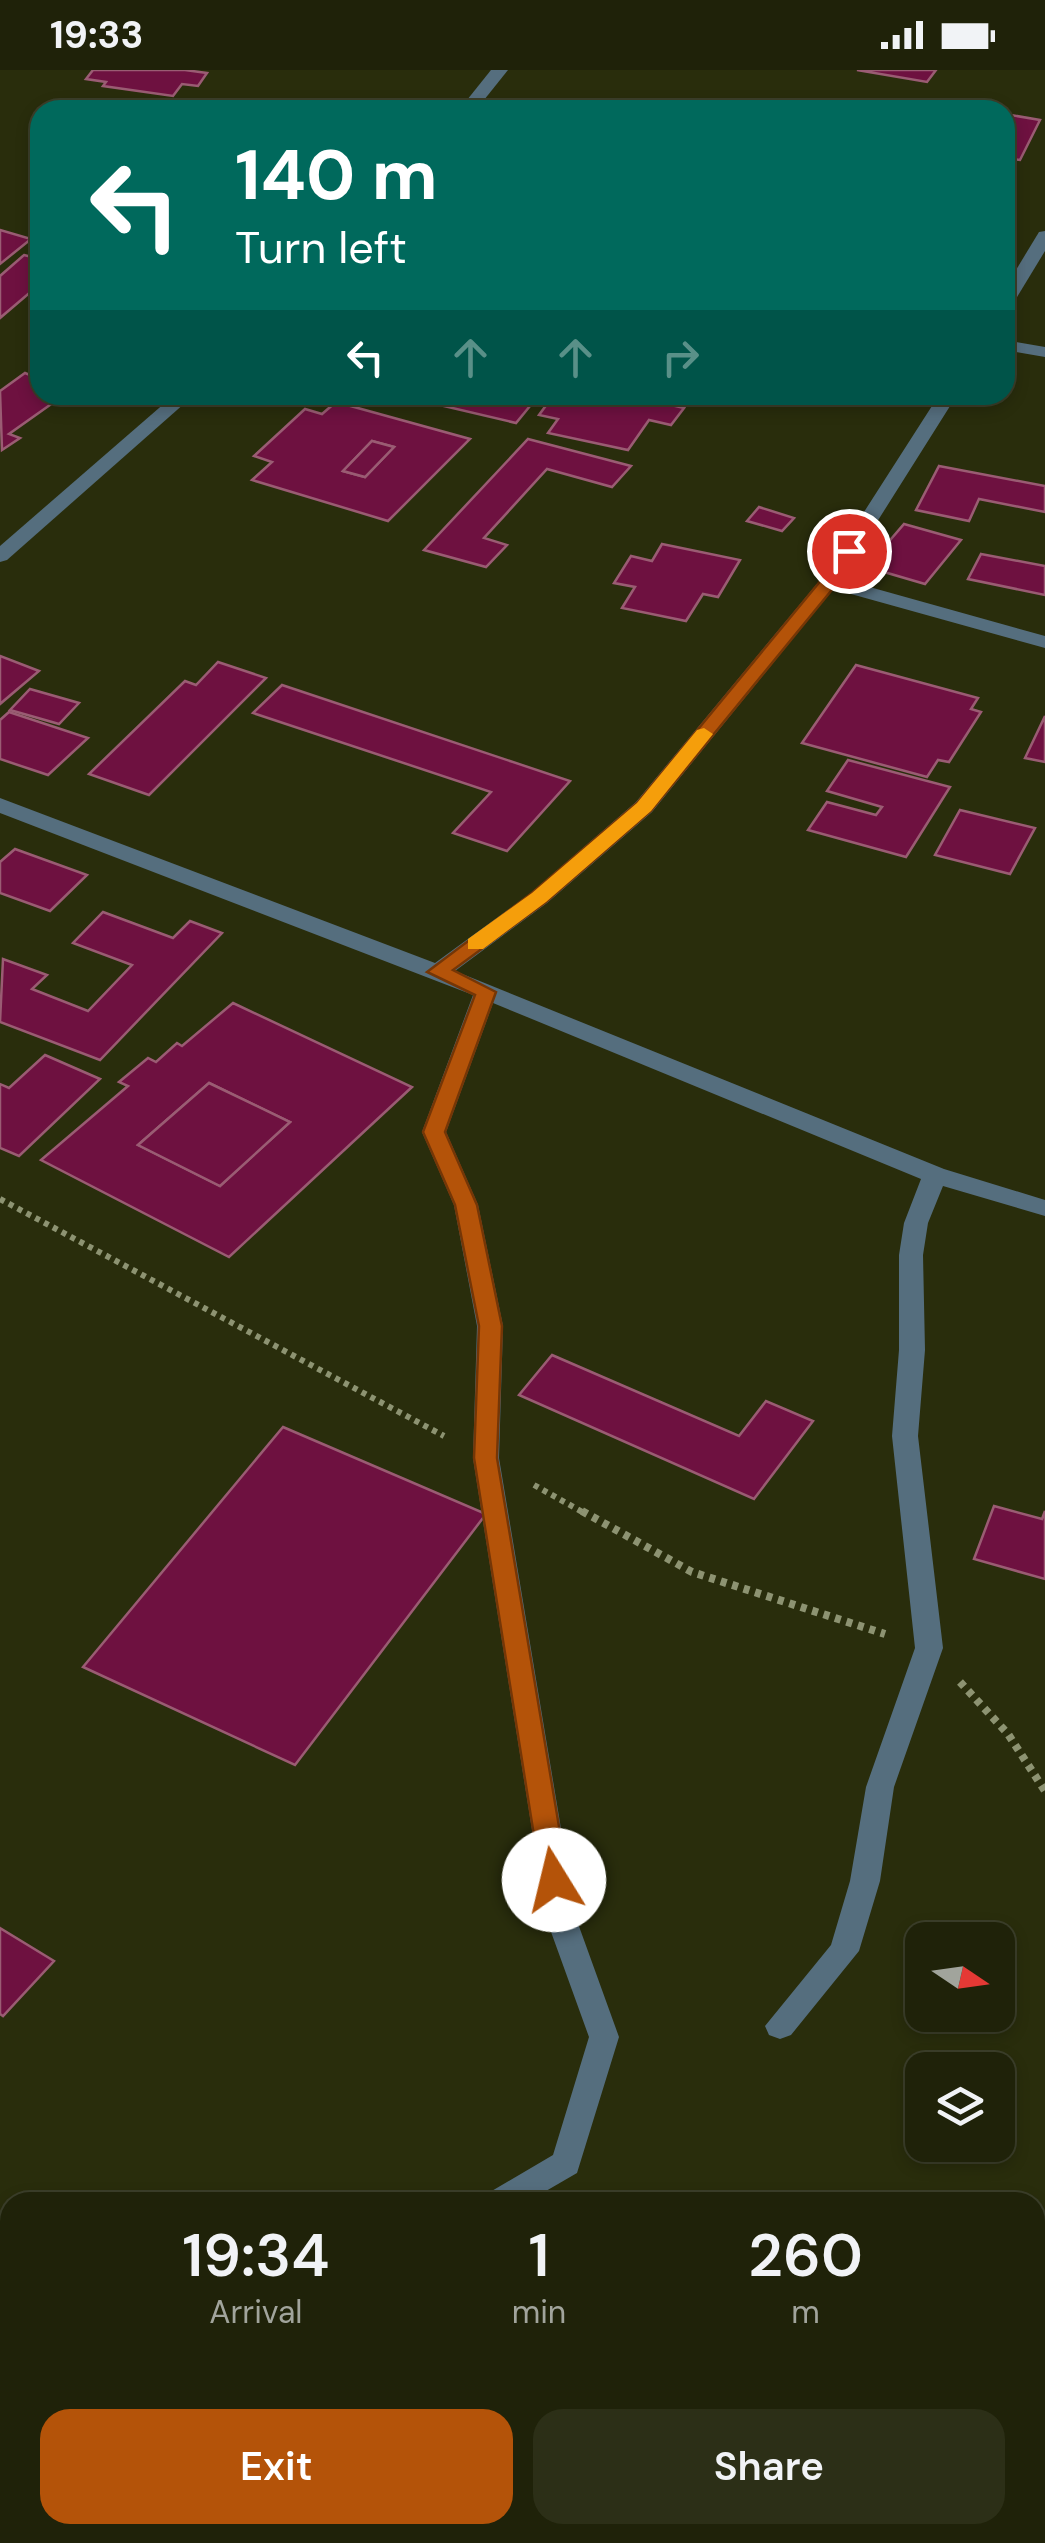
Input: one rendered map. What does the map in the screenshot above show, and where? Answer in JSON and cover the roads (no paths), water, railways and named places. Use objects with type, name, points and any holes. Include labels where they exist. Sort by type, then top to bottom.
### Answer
[{"type":"street","points":[[476,100],[500,70]]},
{"type":"street","points":[[1015,286],[1045,236]]},
{"type":"street","points":[[1015,347],[1045,352]]},
{"type":"street","points":[[0,556],[174,405]]},
{"type":"street","points":[[438,972],[539,898],[644,807],[829,582],[942,405]]},
{"type":"street","points":[[829,582],[1045,642]]},
{"type":"street","points":[[0,805],[438,972],[935,1175],[1045,1208]]},
{"type":"street","points":[[486,992],[434,1132],[466,1205],[490,1326],[486,1458],[561,1918],[604,2038],[566,2163],[517,2192]]},
{"type":"street","points":[[780,2026],[844,1951],[865,1881],[880,1787],[928,1648],[905,1436],[912,1350],[910,1255],[916,1224],[935,1175]]}]
